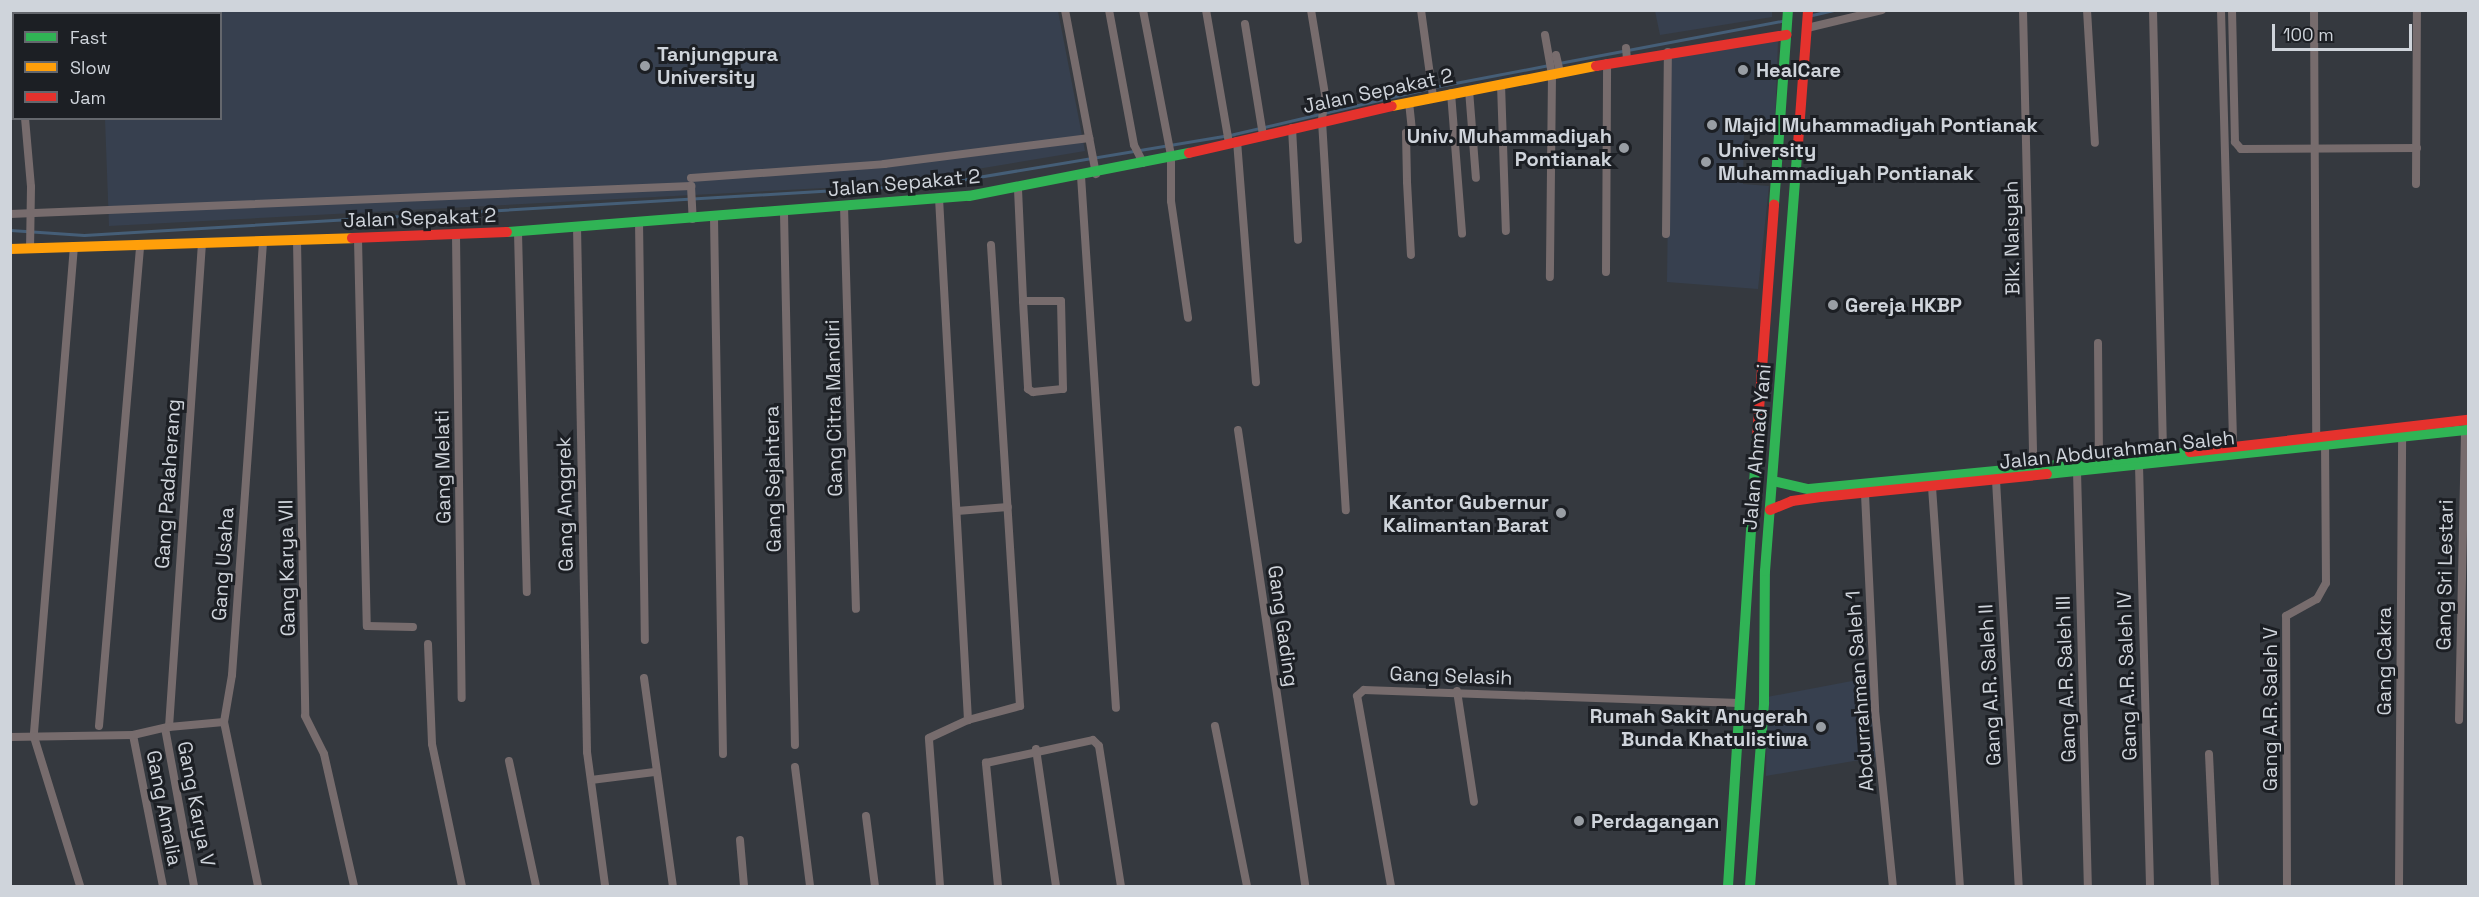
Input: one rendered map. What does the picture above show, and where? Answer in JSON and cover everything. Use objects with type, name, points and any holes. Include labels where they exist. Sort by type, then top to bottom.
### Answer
[{"type":"main road","name":"Jalan Ahmad Yani","points":[[1728,886],[1788,10]]},
{"type":"main road","name":"Jalan Ahmad Yani","points":[[1750,886],[1758,782],[1770,510],[1808,11]]},
{"type":"main road","name":"Jalan Sepakat 2","points":[[10,249],[30,243],[74,246],[140,245],[518,232],[639,221],[692,213],[714,218],[784,213],[1018,189],[1081,176],[1094,165],[1140,160],[1292,128],[1322,117],[1501,84],[1555,64],[1607,63],[1627,55],[1668,52],[1786,31]]},
{"type":"main road","points":[[1781,108],[1800,109]]},
{"type":"main road","name":"Jalan Abdurahman Saleh","points":[[1773,481],[1809,489],[1851,490],[1865,494],[2139,465],[2233,446],[2316,436],[2467,427]]},
{"type":"main road","name":"Jalan Abdurahman Saleh","points":[[1770,510],[1792,501],[1851,490],[2033,465],[2163,454],[2182,457],[2325,445],[2467,427]]},
{"type":"main road","points":[[1735,781],[1758,782]]},
{"type":"street","points":[[1065,10],[1094,165]]},
{"type":"street","points":[[1109,10],[1134,145],[1140,160]]},
{"type":"street","points":[[1143,10],[1171,153],[1171,201],[1188,318]]},
{"type":"street","points":[[1206,10],[1226,127],[1232,141],[1256,382]]},
{"type":"street","points":[[1311,10],[1324,102],[1322,117],[1346,510]]},
{"type":"street","points":[[1421,10],[1433,95]]},
{"type":"street","points":[[1808,26],[1882,10]]},
{"type":"street","name":"Blk. Naisyah","points":[[2023,10],[2033,465]]},
{"type":"street","points":[[2087,10],[2095,143]]},
{"type":"street","points":[[2153,10],[2163,454]]},
{"type":"street","points":[[2221,10],[2233,446]]},
{"type":"street","points":[[2232,10],[2235,142],[2250,151],[2417,148]]},
{"type":"street","points":[[2314,10],[2316,436]]},
{"type":"street","points":[[2416,184],[2417,10]]},
{"type":"street","points":[[1245,24],[1263,133]]},
{"type":"street","points":[[1545,35],[1555,64],[1550,277]]},
{"type":"street","points":[[1666,234],[1668,52]]},
{"type":"street","points":[[1606,272],[1607,63]]},
{"type":"street","points":[[1501,84],[1506,231]]},
{"type":"street","points":[[1469,90],[1476,178]]},
{"type":"street","points":[[1451,93],[1462,234]]},
{"type":"street","points":[[1409,102],[1412,133],[1406,133],[1406,172],[1411,255]]},
{"type":"street","points":[[25,120],[31,214],[30,243]]},
{"type":"street","points":[[1292,128],[1298,240]]},
{"type":"street","points":[[692,178],[885,164],[1089,138]]},
{"type":"street","points":[[1081,176],[1116,708]]},
{"type":"street","points":[[10,214],[648,186],[691,186],[692,213]]},
{"type":"street","points":[[1018,189],[1023,301],[1028,389],[1033,392],[1064,389],[1061,301],[1023,301]]},
{"type":"street","points":[[939,198],[968,720]]},
{"type":"street","name":"Gang Citra Mandiri","points":[[844,206],[856,609]]},
{"type":"street","name":"Gang Sejahtera","points":[[784,213],[795,745]]},
{"type":"street","points":[[714,218],[723,754]]},
{"type":"street","points":[[639,221],[645,640]]},
{"type":"street","name":"Gang Anggrek","points":[[577,226],[584,658],[591,780],[605,886]]},
{"type":"street","points":[[518,232],[527,592]]},
{"type":"street","name":"Gang Melati","points":[[456,235],[462,698]]},
{"type":"street","points":[[358,239],[367,626],[413,627]]},
{"type":"street","name":"Gang Karya VII","points":[[297,240],[305,716],[324,754],[354,886]]},
{"type":"street","name":"Gang Usaha","points":[[258,886],[224,722],[232,675],[263,241]]},
{"type":"street","name":"Gang Padaherang","points":[[167,728],[202,243]]},
{"type":"street","points":[[99,726],[140,245]]},
{"type":"street","points":[[940,886],[929,738],[968,720],[1020,706],[992,245]]},
{"type":"street","points":[[74,246],[34,737],[80,886]]},
{"type":"street","points":[[2098,343],[2099,459]]},
{"type":"street","name":"Gang Sri Lestari","points":[[2459,720],[2467,427]]},
{"type":"street","name":"Gang Gading","points":[[1238,430],[1305,886]]},
{"type":"street","name":"Gang Cakra","points":[[2399,886],[2402,436]]},
{"type":"street","name":"Gang A.R. Saleh V","points":[[2287,886],[2286,616],[2317,600],[2326,583],[2325,445]]},
{"type":"street","name":"Gang A.R. Saleh IV","points":[[2139,465],[2151,886]]},
{"type":"street","name":"Gang A.R. Saleh III","points":[[2077,471],[2088,886]]},
{"type":"street","name":"Gang A.R. Saleh II","points":[[1996,480],[2019,886]]},
{"type":"street","points":[[1932,487],[1960,886]]},
{"type":"street","name":"Abdurrahman Saleh 1","points":[[1865,494],[1875,710],[1893,886]]},
{"type":"street","points":[[957,511],[1008,507]]},
{"type":"street","points":[[428,644],[432,744],[462,886]]},
{"type":"street","points":[[644,678],[655,772],[674,886]]},
{"type":"street","name":"Gang Selasih","points":[[1391,886],[1357,696],[1364,690],[1457,691],[1739,703]]},
{"type":"street","points":[[1457,691],[1474,802]]},
{"type":"street","points":[[10,737],[133,735],[167,728],[224,722]]},
{"type":"street","points":[[1215,726],[1247,886]]},
{"type":"street","name":"Gang Karya V","points":[[167,728],[195,886]]},
{"type":"street","name":"Gang Amalia","points":[[133,735],[163,886]]},
{"type":"street","points":[[998,886],[984,766],[988,759],[1093,740],[1099,746],[1121,886]]},
{"type":"street","points":[[1036,749],[1056,886]]},
{"type":"street","points":[[2209,754],[2215,886]]},
{"type":"street","points":[[509,761],[536,886]]},
{"type":"street","points":[[795,767],[810,886]]},
{"type":"street","points":[[591,780],[655,772]]},
{"type":"street","points":[[866,816],[875,886]]},
{"type":"street","points":[[740,840],[744,886]]},
{"type":"shaded area","points":[[1655,10],[1772,11],[1772,17],[1660,35]]},
{"type":"shaded area","name":"Tanjungpura University","points":[[102,11],[1058,11],[1085,151],[881,185],[109,226],[105,120],[222,120],[222,12]]},
{"type":"shaded area","name":"University Muhammadiyah Pontianak","points":[[1778,41],[1775,126],[1744,128],[1743,184],[1769,186],[1758,289],[1667,282],[1670,57]]},
{"type":"shaded area","name":"Rumah Sakit Anugerah Bunda Khatulistiwa","points":[[1873,677],[1877,757],[1766,776],[1767,697]]},
{"type":"waterway","points":[[1812,15],[1833,10]]},
{"type":"waterway","points":[[1559,63],[1782,21]]},
{"type":"waterway","points":[[10,230],[84,235],[936,184],[1234,134],[1434,87],[1549,65]]},
{"type":"traffic: fast","points":[[1774,205],[1788,10]]},
{"type":"traffic: fast","points":[[1750,886],[1764,703],[1765,571],[1798,144]]},
{"type":"traffic: fast","points":[[507,232],[969,196],[1189,153]]},
{"type":"traffic: fast","points":[[2047,474],[2468,430]]},
{"type":"traffic: fast","points":[[1728,886],[1757,437]]},
{"type":"traffic: fast","points":[[1773,481],[1809,489],[2190,452]]},
{"type":"traffic: slow","points":[[1392,106],[1596,66]]},
{"type":"traffic: slow","points":[[10,249],[352,238]]},
{"type":"traffic: jam","points":[[1798,144],[1808,10]]},
{"type":"traffic: jam","points":[[1596,66],[1786,35]]},
{"type":"traffic: jam","points":[[1189,153],[1392,106]]},
{"type":"traffic: jam","points":[[1757,437],[1774,205]]},
{"type":"traffic: jam","points":[[352,238],[507,232]]},
{"type":"traffic: jam","points":[[2190,452],[2468,420]]},
{"type":"traffic: jam","points":[[1770,510],[1792,501],[1821,497],[2047,474]]},
{"type":"place","name":"Tanjungpura University","points":[[645,66]]},
{"type":"place","name":"HealCare","points":[[1743,70]]},
{"type":"place","name":"Majid Muhammadiyah Pontianak","points":[[1712,125]]},
{"type":"place","name":"Univ. Muhammadiyah Pontianak","points":[[1624,148]]},
{"type":"place","name":"University Muhammadiyah Pontianak","points":[[1706,162]]},
{"type":"place","name":"Gereja HKBP","points":[[1833,305]]},
{"type":"place","name":"Kantor Gubernur Kalimantan Barat","points":[[1561,513]]},
{"type":"place","name":"Rumah Sakit Anugerah Bunda Khatulistiwa","points":[[1821,727]]},
{"type":"place","name":"Perdagangan","points":[[1579,821]]}]
